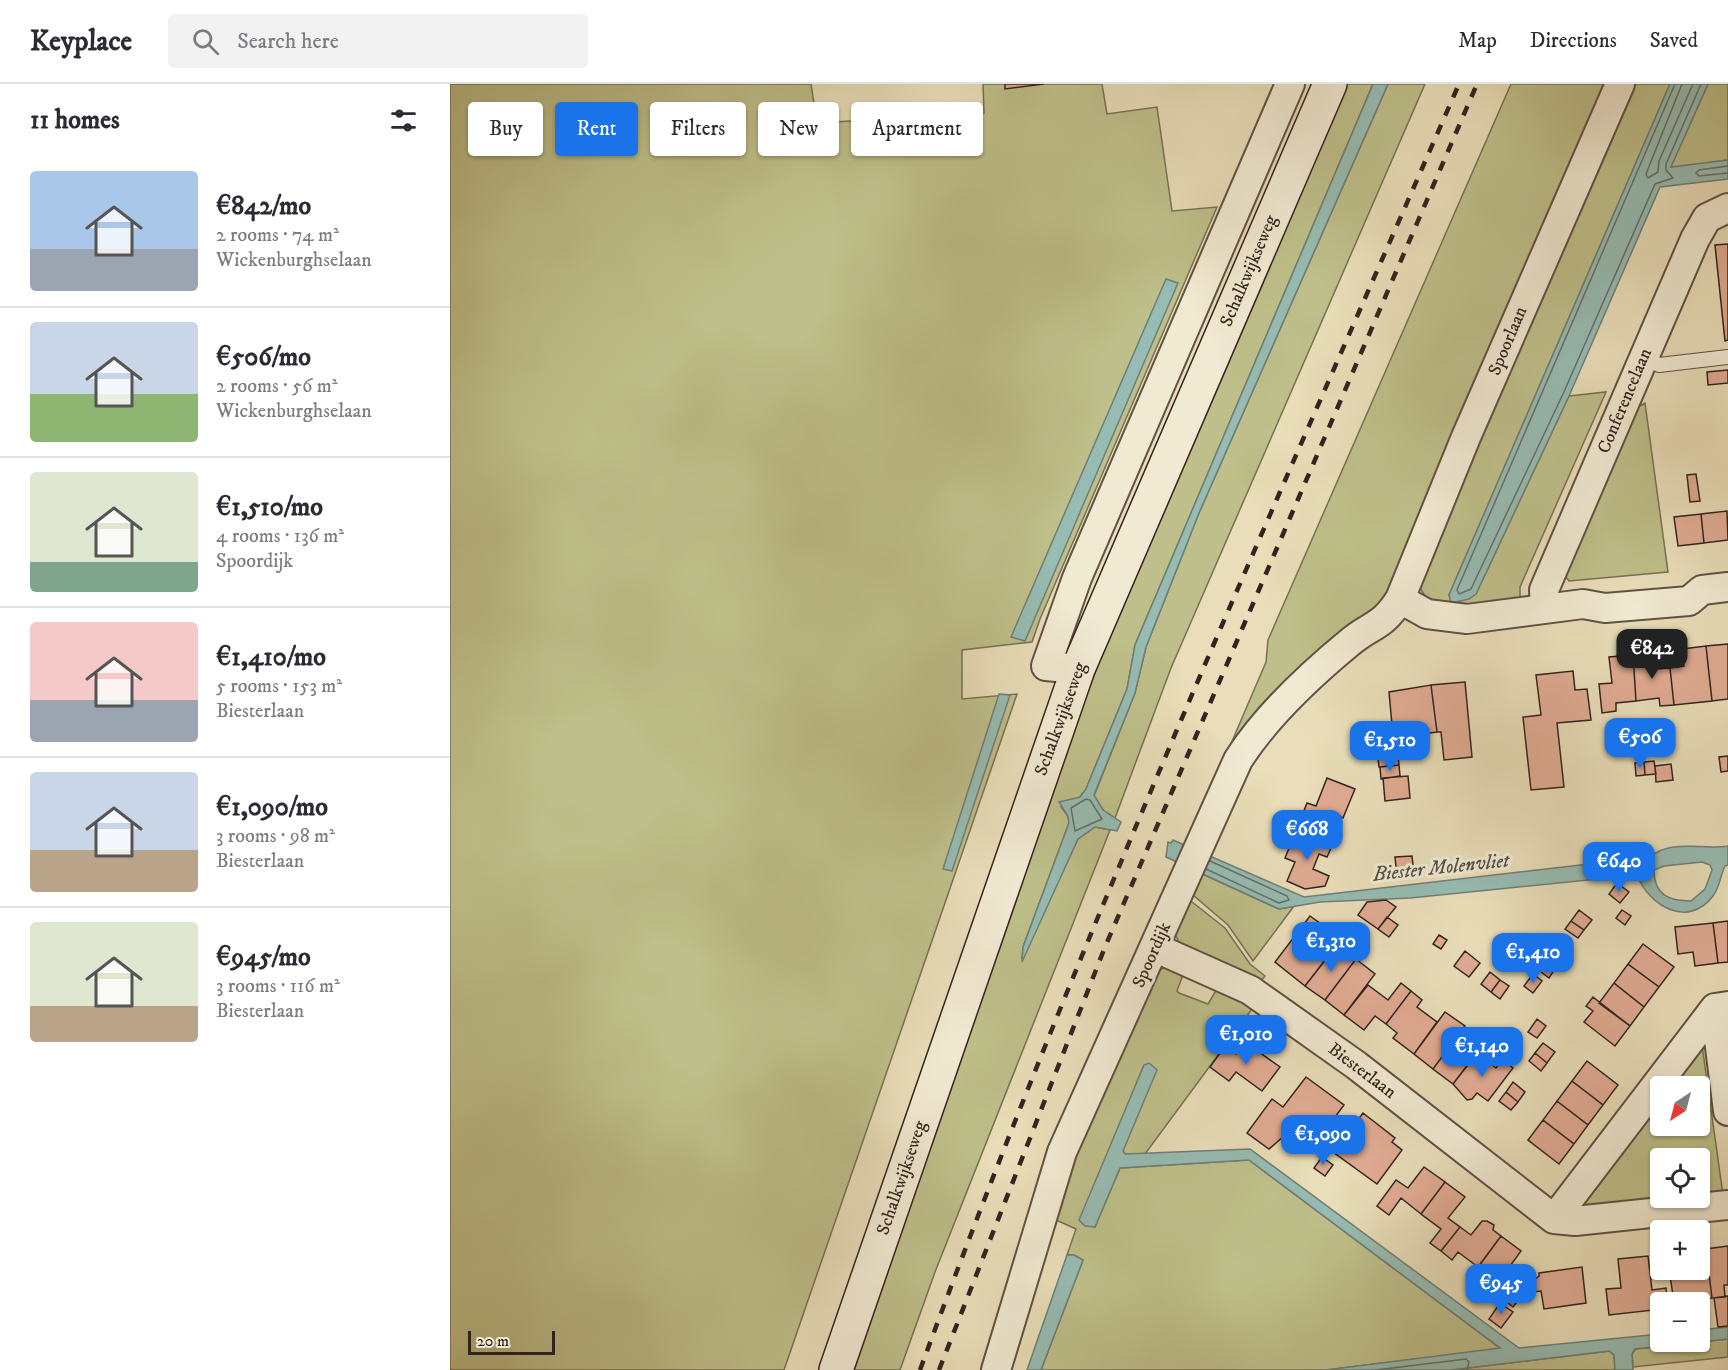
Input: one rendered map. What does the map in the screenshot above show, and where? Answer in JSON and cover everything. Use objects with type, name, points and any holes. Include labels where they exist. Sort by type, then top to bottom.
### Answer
[{"type":"street","name":"Schalkwijkseweg","points":[[1062,668],[1077,578],[1290,84]]},
{"type":"street","name":"Schalkwijkseweg","points":[[836,1370],[1062,668],[1330,84]]},
{"type":"street","name":"Spoorlaan","points":[[1400,599],[1467,437],[1620,84]]},
{"type":"street","name":"Conferencelaan","points":[[1545,609],[1544,590],[1699,232],[1707,218],[1728,208]]},
{"type":"street","points":[[1400,599],[1427,614],[1467,619],[1583,604],[1605,608],[1689,601],[1702,590],[1728,587]]},
{"type":"street","name":"Spoordijk","points":[[996,1370],[1062,1152],[1238,760],[1250,741],[1295,693],[1350,642],[1375,628],[1391,614],[1400,599]]},
{"type":"street","name":"Biesterlaan","points":[[1155,948],[1250,990],[1356,1065],[1554,1220]]},
{"type":"street","points":[[1554,1220],[1722,1007]]},
{"type":"street","points":[[1722,1007],[1728,1112]]},
{"type":"street","points":[[1554,1220],[1575,1221],[1728,1204]]},
{"type":"lane","points":[[1644,358],[1659,365],[1728,357]]},
{"type":"green space","points":[[450,84],[811,84],[814,102],[758,102],[758,156],[839,156],[839,122],[851,121],[851,156],[983,156],[983,84],[1102,84],[1107,114],[1157,107],[1172,211],[1217,207],[1032,642],[962,650],[962,699],[1017,694],[784,1370],[450,1370]]},
{"type":"green space","points":[[1342,84],[1373,84],[1135,645],[1127,689],[1086,789],[1080,797],[1061,807],[1068,816],[1069,823],[1023,947],[1022,959],[1078,839],[1095,827],[1110,830],[935,1272],[900,1370],[849,1370],[998,936],[1093,678],[1183,454]]},
{"type":"green space","points":[[1388,84],[1425,84],[1171,668],[1115,818],[1103,810],[1094,796],[1135,693],[1146,647],[1199,513]]},
{"type":"green space","points":[[1511,84],[1610,84],[1390,595],[1209,795],[1266,662],[1268,640]]},
{"type":"green space","points":[[1628,84],[1670,84],[1449,595],[1451,602],[1476,594],[1569,396],[1606,392],[1520,587],[1520,602],[1473,609],[1428,601],[1417,583]]},
{"type":"green space","points":[[1708,84],[1728,84],[1728,160],[1670,168]]},
{"type":"green space","points":[[1645,403],[1668,572],[1569,581],[1565,576],[1635,409]]},
{"type":"green space","points":[[1200,873],[1279,909],[1294,906],[1253,961],[1228,925],[1193,895]]},
{"type":"green space","points":[[1187,898],[1225,928],[1250,964],[1265,976],[1258,984],[1180,944],[1175,934]]},
{"type":"green space","points":[[1165,967],[1184,972],[1177,991],[1179,993],[1208,1004],[1218,987],[1255,1005],[1145,1154],[1125,1154],[1123,1151],[1144,1065],[1080,1220],[1095,1227],[1120,1168],[1249,1160],[1501,1349],[1326,1370],[1041,1370],[1083,1260],[1074,1255],[1067,1255],[1076,1229],[1056,1220],[1059,1194],[1157,972]]},
{"type":"green space","points":[[1702,1045],[1706,1076],[1678,1076]]},
{"type":"green space","points":[[1710,1102],[1723,1195],[1710,1196],[1710,1148],[1650,1148],[1650,1202],[1582,1208],[1585,1195],[1650,1111],[1650,1136],[1710,1136]]},
{"type":"green space","points":[[1728,1339],[1728,1357],[1633,1367],[1632,1354],[1635,1349],[1650,1347],[1650,1352],[1710,1352],[1710,1341]]},
{"type":"green space","points":[[1610,1351],[1614,1355],[1615,1370],[1451,1370]]},
{"type":"water","points":[[1373,84],[1388,84],[1199,513],[1146,647],[1135,693],[1094,795],[1103,810],[1121,822],[1117,831],[1095,827],[1078,839],[1022,962],[1023,947],[1069,823],[1068,816],[1059,802],[1080,797],[1086,789],[1127,689],[1135,645]]},
{"type":"water","points":[[1670,84],[1708,84],[1671,167],[1728,160],[1728,179],[1660,187],[1569,396],[1476,594],[1469,599],[1451,603],[1449,595]]},
{"type":"water","points":[[1166,279],[1178,283],[1025,641],[1011,637]]},
{"type":"water","points":[[999,694],[1010,695],[952,871],[943,869]]},
{"type":"water","points":[[1173,840],[1304,897],[1650,857],[1667,848],[1687,846],[1728,846],[1728,865],[1725,866],[1713,896],[1703,906],[1692,911],[1670,910],[1660,904],[1650,896],[1637,875],[1410,898],[1320,902],[1279,909],[1166,857],[1168,842],[1171,843]],"holes":[[[1702,862],[1710,865],[1712,870],[1705,889],[1691,901],[1676,900],[1664,895],[1655,879],[1654,870],[1664,866]]]},
{"type":"water","points":[[1149,1063],[1157,1070],[1123,1151],[1125,1154],[1250,1149],[1519,1348],[1650,1335],[1650,1347],[1635,1349],[1632,1354],[1633,1370],[1615,1370],[1614,1355],[1609,1351],[1451,1370],[1326,1370],[1500,1348],[1249,1160],[1120,1168],[1095,1227],[1085,1226],[1079,1220],[1144,1065]]},
{"type":"water","points":[[1067,1255],[1074,1255],[1083,1260],[1041,1370],[1027,1370]]},
{"type":"water","points":[[1728,1327],[1728,1339],[1710,1341],[1710,1329]]},
{"type":"building","points":[[1005,84],[1044,84],[1005,89]]},
{"type":"building","points":[[1728,244],[1728,340],[1725,341],[1715,245]]},
{"type":"building","points":[[1728,370],[1728,383],[1708,385],[1707,372]]},
{"type":"building","points":[[1696,474],[1700,501],[1690,502],[1687,475]]},
{"type":"building","points":[[1727,511],[1728,540],[1704,543],[1701,514]]},
{"type":"building","points":[[1701,514],[1704,543],[1678,546],[1674,517]]},
{"type":"building","points":[[1728,644],[1728,699],[1712,701],[1706,646]]},
{"type":"building","points":[[1706,646],[1712,701],[1674,705],[1670,668],[1684,666],[1682,649]]},
{"type":"building","points":[[1654,652],[1656,669],[1670,668],[1674,705],[1660,706],[1659,698],[1636,701],[1633,655]]},
{"type":"building","points":[[1633,655],[1636,701],[1616,703],[1616,711],[1602,713],[1599,684],[1612,683],[1609,657]]},
{"type":"building","points":[[1573,671],[1575,690],[1587,689],[1591,720],[1557,723],[1564,787],[1531,790],[1523,717],[1541,715],[1536,675]]},
{"type":"building","points":[[1465,682],[1472,757],[1444,760],[1441,732],[1437,732],[1431,685]]},
{"type":"building","points":[[1431,685],[1437,732],[1415,735],[1413,724],[1392,725],[1389,692]]},
{"type":"building","points":[[1395,730],[1399,765],[1379,767],[1375,733]]},
{"type":"building","points":[[1728,756],[1728,771],[1721,772],[1719,757]]},
{"type":"building","points":[[1654,761],[1656,774],[1645,775],[1644,762]]},
{"type":"building","points":[[1644,762],[1645,775],[1636,776],[1635,763]]},
{"type":"building","points":[[1671,764],[1673,780],[1656,782],[1655,766]]},
{"type":"building","points":[[1399,765],[1400,776],[1381,779],[1380,767]]},
{"type":"building","points":[[1408,776],[1410,798],[1385,801],[1383,778]]},
{"type":"building","points":[[1327,778],[1355,789],[1343,818],[1335,814],[1328,832],[1336,835],[1332,846],[1296,831],[1307,803],[1316,806]]},
{"type":"building","points":[[1296,831],[1332,846],[1327,857],[1319,854],[1313,869],[1329,876],[1325,886],[1305,889],[1287,881],[1295,862],[1285,858]]},
{"type":"building","points":[[1412,856],[1414,874],[1397,876],[1395,857]]},
{"type":"building","points":[[1617,883],[1629,892],[1620,903],[1609,894]]},
{"type":"building","points":[[1386,900],[1396,907],[1378,929],[1358,915],[1367,902]]},
{"type":"building","points":[[1579,910],[1592,920],[1584,930],[1571,921]]},
{"type":"building","points":[[1622,910],[1631,916],[1625,925],[1616,918]]},
{"type":"building","points":[[1310,916],[1321,924],[1309,939],[1329,955],[1305,986],[1275,962]]},
{"type":"building","points":[[1387,917],[1398,925],[1389,937],[1378,929]]},
{"type":"building","points":[[1571,921],[1584,930],[1578,938],[1565,929]]},
{"type":"building","points":[[1728,921],[1728,962],[1718,963],[1713,923]]},
{"type":"building","points":[[1713,923],[1718,963],[1695,966],[1693,952],[1678,954],[1675,927]]},
{"type":"building","points":[[1439,935],[1447,940],[1441,949],[1433,944]]},
{"type":"building","points":[[1643,944],[1674,967],[1659,987],[1628,964]]},
{"type":"building","points":[[1337,945],[1356,959],[1325,1000],[1305,986]]},
{"type":"building","points":[[1550,949],[1563,959],[1555,969],[1542,960]]},
{"type":"building","points":[[1465,951],[1480,963],[1469,977],[1454,966]]},
{"type":"building","points":[[1356,959],[1375,974],[1344,1015],[1325,1000]]},
{"type":"building","points":[[1542,960],[1555,969],[1549,978],[1536,968]]},
{"type":"building","points":[[1628,964],[1659,987],[1644,1007],[1614,983]]},
{"type":"building","points":[[1490,972],[1500,980],[1491,992],[1481,984]]},
{"type":"building","points":[[1533,974],[1542,981],[1533,993],[1524,986]]},
{"type":"building","points":[[1500,980],[1509,986],[1500,999],[1491,992]]},
{"type":"building","points":[[1401,983],[1411,991],[1386,1024],[1375,1016],[1364,1030],[1344,1015],[1368,985],[1388,1000]]},
{"type":"building","points":[[1614,983],[1644,1007],[1630,1026],[1599,1003]]},
{"type":"building","points":[[1411,991],[1422,1000],[1417,1007],[1437,1022],[1414,1054],[1393,1038],[1397,1033],[1386,1024]]},
{"type":"building","points":[[1593,997],[1630,1026],[1615,1046],[1584,1022],[1593,1011],[1586,1006]]},
{"type":"building","points":[[1445,1012],[1465,1026],[1433,1069],[1414,1054]]},
{"type":"building","points":[[1537,1019],[1546,1026],[1537,1038],[1528,1032]]},
{"type":"building","points":[[1464,1027],[1485,1042],[1453,1084],[1433,1069]]},
{"type":"building","points":[[1245,1042],[1280,1067],[1262,1091],[1236,1072],[1229,1081],[1210,1067],[1225,1046],[1236,1054]]},
{"type":"building","points":[[1543,1043],[1555,1052],[1547,1063],[1535,1053]]},
{"type":"building","points":[[1477,1053],[1496,1068],[1502,1060],[1513,1068],[1488,1101],[1477,1093],[1472,1099],[1467,1100],[1453,1084]]},
{"type":"building","points":[[1535,1053],[1547,1063],[1541,1071],[1529,1061]]},
{"type":"building","points":[[1587,1061],[1618,1085],[1603,1105],[1572,1081]]},
{"type":"building","points":[[1306,1077],[1344,1105],[1318,1140],[1303,1128],[1283,1131],[1284,1136],[1269,1149],[1247,1133],[1272,1099],[1283,1107]]},
{"type":"building","points":[[1572,1081],[1603,1105],[1588,1125],[1557,1101]]},
{"type":"building","points":[[1513,1082],[1525,1092],[1518,1102],[1506,1092]]},
{"type":"building","points":[[1506,1092],[1518,1102],[1511,1110],[1499,1101]]},
{"type":"building","points":[[1557,1101],[1588,1125],[1574,1144],[1543,1120]]},
{"type":"building","points":[[1363,1113],[1395,1138],[1392,1142],[1402,1150],[1377,1184],[1333,1152]]},
{"type":"building","points":[[1543,1120],[1574,1144],[1559,1164],[1528,1140]]},
{"type":"building","points":[[1322,1157],[1333,1165],[1325,1176],[1314,1168]]},
{"type":"building","points":[[1424,1167],[1445,1182],[1421,1214],[1401,1198],[1389,1215],[1377,1206],[1396,1180],[1408,1188]]},
{"type":"building","points":[[1445,1182],[1465,1197],[1448,1218],[1460,1227],[1441,1251],[1430,1243],[1441,1229],[1421,1214]]},
{"type":"building","points":[[1482,1221],[1494,1225],[1493,1230],[1501,1236],[1478,1267],[1458,1252],[1452,1260],[1441,1251],[1460,1227],[1471,1235]]},
{"type":"building","points":[[1501,1236],[1521,1251],[1510,1266],[1521,1274],[1503,1299],[1491,1291],[1498,1282],[1488,1274],[1481,1284],[1471,1277]]},
{"type":"building","points":[[1728,1246],[1728,1285],[1724,1285],[1725,1297],[1712,1298],[1710,1248]]},
{"type":"building","points":[[1648,1256],[1652,1290],[1666,1288],[1666,1292],[1650,1292],[1650,1310],[1609,1315],[1606,1289],[1621,1288],[1618,1259]]},
{"type":"building","points":[[1582,1267],[1586,1303],[1544,1309],[1541,1291],[1524,1293],[1513,1307],[1503,1299],[1521,1274],[1531,1282],[1539,1276],[1539,1273]]},
{"type":"building","points":[[1671,1280],[1710,1280],[1712,1298],[1710,1298],[1710,1292],[1672,1292]]},
{"type":"building","points":[[1728,1296],[1728,1326],[1718,1327],[1714,1298]]},
{"type":"building","points":[[1500,1303],[1513,1312],[1501,1328],[1489,1319]]},
{"type":"railway","points":[[920,1370],[981,1207],[1112,884],[1249,563],[1459,84]]},
{"type":"railway","points":[[939,1370],[1105,947],[1477,84]]},
{"type":"water label","name":"Biester Molenvliet","points":[[1441,868]]}]
